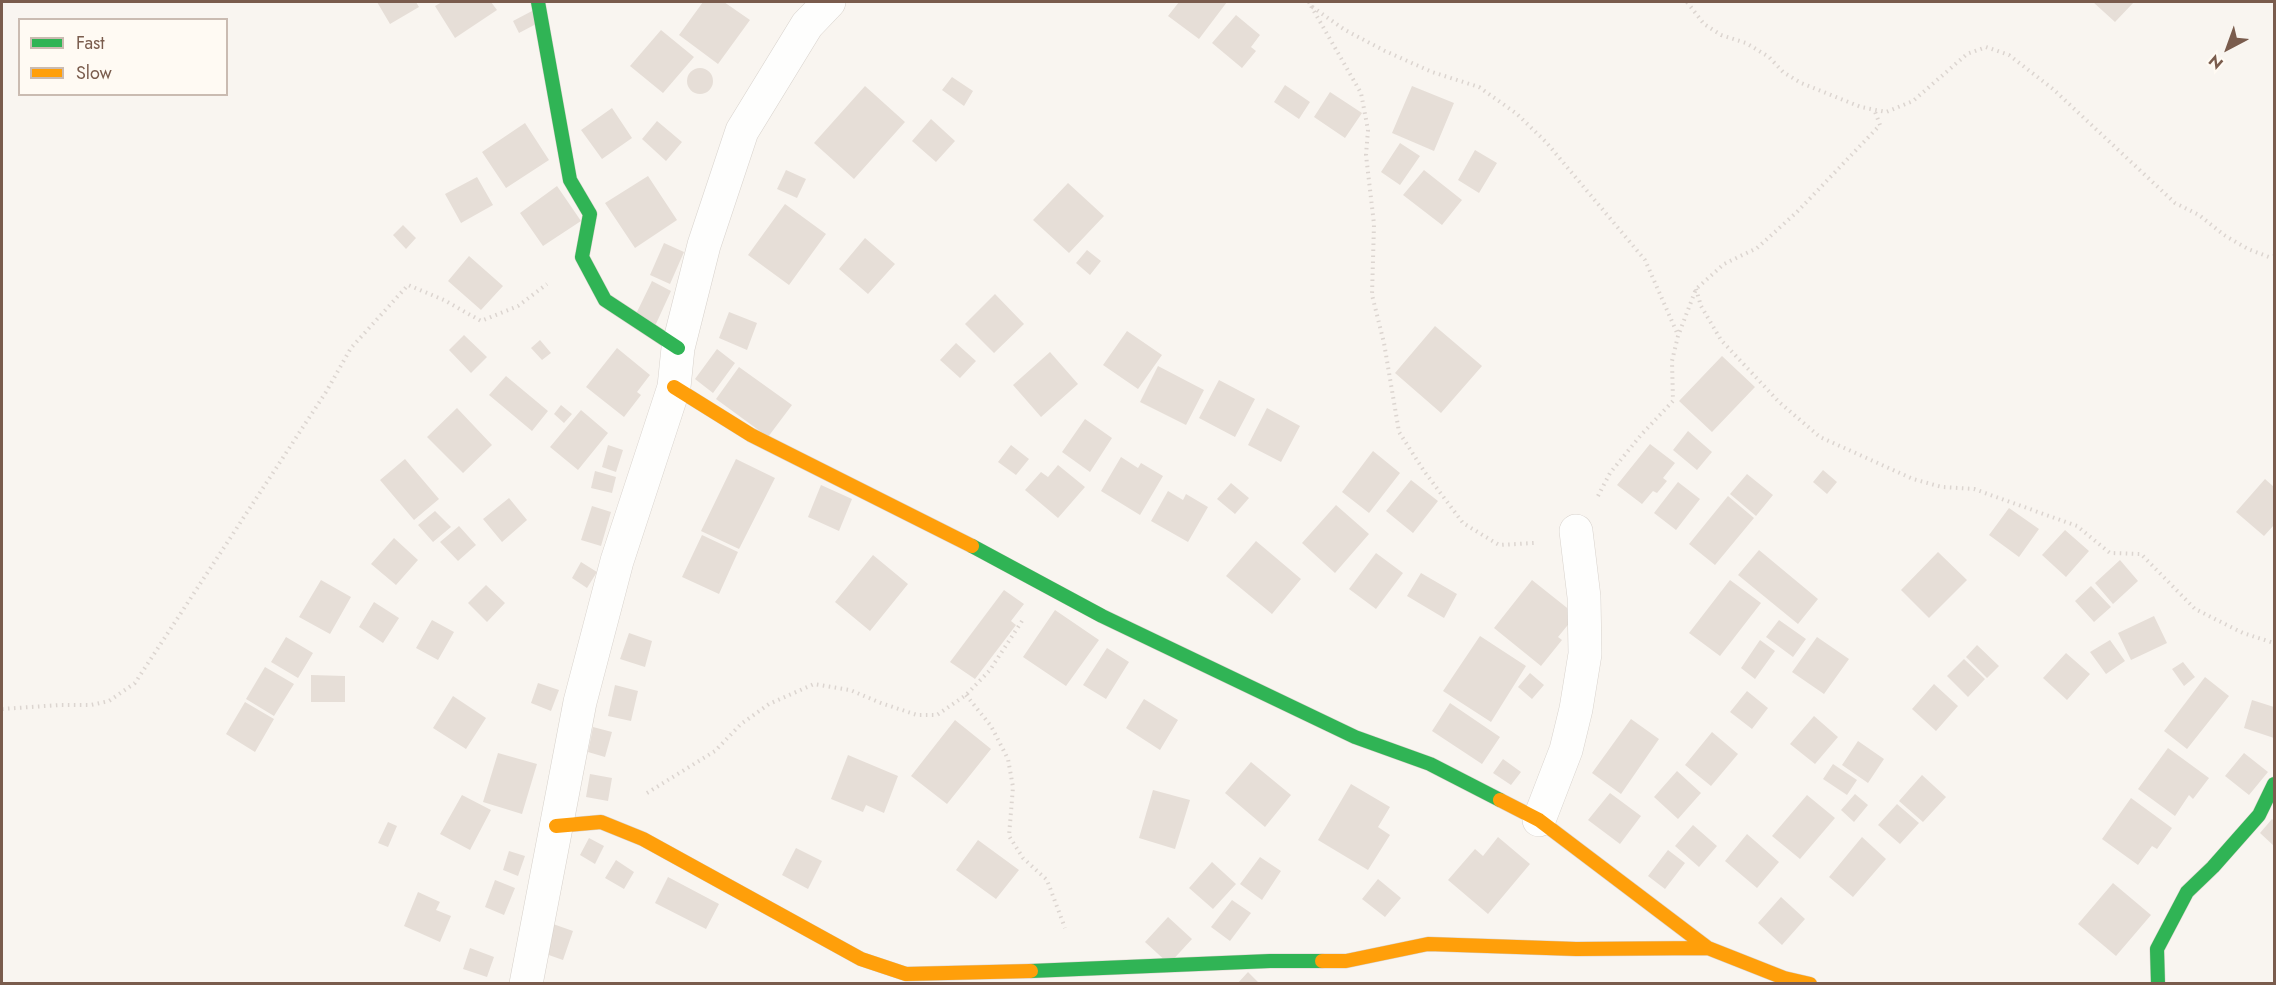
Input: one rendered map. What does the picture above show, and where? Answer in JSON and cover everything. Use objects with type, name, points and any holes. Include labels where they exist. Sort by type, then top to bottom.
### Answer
[{"type":"street","points":[[538,2],[570,180],[590,214],[582,257],[605,300],[678,348]]},
{"type":"street","points":[[526,984],[580,702],[617,561],[674,387],[678,348],[704,245],[742,131],[807,25],[829,2]]},
{"type":"street","points":[[674,387],[751,435],[994,557],[1102,616],[1355,737],[1430,764],[1539,820],[1708,948],[1784,978],[1810,984]]},
{"type":"street","points":[[1539,820],[1566,750],[1576,709],[1585,654],[1584,597],[1576,531]]},
{"type":"street","points":[[2158,984],[2157,949],[2187,892],[2213,867],[2259,815],[2274,784]]},
{"type":"street","points":[[556,826],[601,822],[643,839],[691,864],[749,899],[807,927],[861,959],[914,979],[1270,961],[1346,961],[1428,944],[1576,949],[1708,948]]},
{"type":"path","points":[[1687,2],[1704,24],[1721,36],[1746,43],[1770,57],[1783,72],[1801,83],[1861,107],[1886,112],[1913,101],[1967,54],[1986,47],[2009,55],[2052,89],[2175,203],[2199,215],[2224,235],[2248,249],[2269,257],[2274,256]]},
{"type":"path","points":[[1310,4],[1361,93],[1368,130],[1366,155],[1374,224],[1372,295],[1384,343],[1399,432],[1424,471],[1463,523],[1499,545],[1546,542],[1576,531],[1610,473],[1673,401],[1672,361],[1678,336],[1696,289],[1724,264],[1757,248],[1804,204],[1880,125],[1874,109]]},
{"type":"path","points":[[1310,4],[1345,30],[1432,72],[1479,87],[1517,114],[1546,142],[1645,260],[1678,336]]},
{"type":"path","points":[[2,709],[91,705],[109,701],[135,683],[326,392],[351,348],[408,285],[444,300],[481,321],[518,306],[582,257]]},
{"type":"path","points":[[1696,289],[1701,306],[1721,340],[1779,402],[1820,437],[1912,479],[1942,487],[1974,489],[2077,526],[2110,553],[2141,554],[2195,609],[2243,633],[2274,643]]},
{"type":"path","points":[[601,822],[715,751],[741,724],[769,704],[814,684],[850,690],[917,715],[936,715],[966,695],[990,670],[1005,644],[1047,586]]},
{"type":"path","points":[[966,695],[991,726],[1008,759],[1013,787],[1009,836],[1023,858],[1047,880],[1081,970]]},
{"type":"building","points":[[377,2],[416,2],[419,7],[390,24]]},
{"type":"building","points":[[442,2],[491,2],[497,10],[455,38],[435,6]]},
{"type":"building","points":[[703,2],[724,2],[750,20],[718,64],[679,35]]},
{"type":"building","points":[[1179,2],[1227,2],[1199,39],[1168,16]]},
{"type":"building","points":[[2093,2],[2134,2],[2115,22]]},
{"type":"building","points":[[532,11],[538,23],[519,33],[513,21]]},
{"type":"building","points":[[1236,15],[1260,35],[1251,47],[1256,51],[1242,68],[1212,43]]},
{"type":"building","points":[[661,30],[694,57],[663,93],[630,66]]},
{"type":"building","points":[[700,68],[710,71],[713,81],[710,91],[700,94],[690,91],[687,81],[690,71]]},
{"type":"building","points":[[952,77],[973,91],[964,106],[942,90]]},
{"type":"building","points":[[1285,85],[1310,102],[1299,119],[1274,102]]},
{"type":"building","points":[[865,86],[905,122],[854,179],[814,143]]},
{"type":"building","points":[[1412,86],[1454,103],[1434,151],[1392,133]]},
{"type":"building","points":[[1330,92],[1362,113],[1345,138],[1314,117]]},
{"type":"building","points":[[612,108],[632,138],[602,159],[581,130]]},
{"type":"building","points":[[931,119],[955,141],[936,162],[912,141]]},
{"type":"building","points":[[657,121],[682,142],[666,161],[642,139]]},
{"type":"building","points":[[525,123],[549,160],[506,188],[482,152]]},
{"type":"building","points":[[1400,143],[1420,156],[1400,185],[1381,172]]},
{"type":"building","points":[[1475,150],[1497,163],[1479,193],[1458,180]]},
{"type":"building","points":[[786,170],[806,179],[797,198],[777,189]]},
{"type":"building","points":[[1424,170],[1462,200],[1442,225],[1403,195]]},
{"type":"building","points":[[648,176],[677,220],[635,248],[605,203]]},
{"type":"building","points":[[477,177],[493,205],[461,223],[445,194]]},
{"type":"building","points":[[1068,183],[1104,216],[1069,253],[1033,220]]},
{"type":"building","points":[[557,186],[581,221],[543,246],[520,213]]},
{"type":"building","points":[[785,204],[826,234],[789,285],[748,255]]},
{"type":"building","points":[[403,225],[416,238],[406,249],[393,235]]},
{"type":"building","points":[[865,238],[895,264],[868,294],[839,269]]},
{"type":"building","points":[[664,243],[684,252],[670,284],[650,275]]},
{"type":"building","points":[[1087,250],[1101,261],[1090,275],[1076,263]]},
{"type":"building","points":[[469,256],[503,286],[481,310],[448,281]]},
{"type":"building","points":[[652,281],[671,291],[655,326],[635,316]]},
{"type":"building","points":[[995,294],[1024,324],[994,353],[965,324]]},
{"type":"building","points":[[729,312],[757,323],[747,350],[719,338]]},
{"type":"building","points":[[1435,326],[1482,366],[1441,413],[1395,373]]},
{"type":"building","points":[[1127,331],[1162,355],[1138,389],[1103,365]]},
{"type":"building","points":[[464,335],[487,357],[471,373],[449,350]]},
{"type":"building","points":[[540,340],[551,353],[542,360],[531,348]]},
{"type":"building","points":[[956,343],[976,361],[960,378],[940,360]]},
{"type":"building","points":[[617,348],[650,375],[637,392],[641,395],[624,417],[586,387]]},
{"type":"building","points":[[717,349],[735,363],[713,393],[695,379]]},
{"type":"building","points":[[1050,352],[1078,384],[1041,417],[1013,385]]},
{"type":"building","points":[[1722,356],[1755,387],[1712,432],[1679,401]]},
{"type":"building","points":[[1158,366],[1204,390],[1186,425],[1140,402]]},
{"type":"building","points":[[739,367],[792,405],[768,437],[716,399]]},
{"type":"building","points":[[506,376],[548,411],[532,431],[489,395]]},
{"type":"building","points":[[1219,380],[1255,399],[1235,437],[1199,418]]},
{"type":"building","points":[[561,405],[572,414],[564,423],[554,414]]},
{"type":"building","points":[[457,408],[492,445],[463,473],[427,437]]},
{"type":"building","points":[[1267,408],[1300,426],[1281,462],[1248,445]]},
{"type":"building","points":[[581,410],[608,433],[578,470],[550,447]]},
{"type":"building","points":[[1085,419],[1112,438],[1090,472],[1062,452]]},
{"type":"building","points":[[1688,431],[1712,452],[1697,470],[1673,450]]},
{"type":"building","points":[[1650,444],[1675,463],[1663,478],[1667,481],[1657,493],[1653,491],[1642,504],[1617,485]]},
{"type":"building","points":[[608,445],[623,450],[616,472],[602,467]]},
{"type":"building","points":[[1011,445],[1029,459],[1016,475],[998,462]]},
{"type":"building","points":[[1373,451],[1400,473],[1369,513],[1342,492]]},
{"type":"building","points":[[1121,457],[1138,468],[1141,463],[1163,476],[1140,515],[1101,491]]},
{"type":"building","points":[[405,459],[439,499],[414,520],[380,480]]},
{"type":"building","points":[[736,459],[775,478],[739,549],[701,531]]},
{"type":"building","points":[[1058,465],[1085,487],[1058,518],[1025,490],[1041,472],[1048,477]]},
{"type":"building","points":[[1823,470],[1837,482],[1827,494],[1813,482]]},
{"type":"building","points":[[595,471],[616,477],[612,493],[591,488]]},
{"type":"building","points":[[1747,474],[1773,495],[1756,516],[1730,494]]},
{"type":"building","points":[[2265,479],[2274,487],[2274,525],[2264,536],[2236,512]]},
{"type":"building","points":[[1411,480],[1438,501],[1413,533],[1386,511]]},
{"type":"building","points":[[1678,482],[1700,499],[1676,530],[1654,513]]},
{"type":"building","points":[[1231,483],[1249,498],[1235,514],[1217,499]]},
{"type":"building","points":[[821,485],[852,499],[839,531],[808,517]]},
{"type":"building","points":[[1168,491],[1183,500],[1186,494],[1208,507],[1188,542],[1151,521]]},
{"type":"building","points":[[1728,496],[1754,518],[1715,565],[1689,544]]},
{"type":"building","points":[[509,498],[527,520],[502,542],[483,519]]},
{"type":"building","points":[[1336,505],[1369,534],[1335,573],[1302,543]]},
{"type":"building","points":[[592,506],[611,512],[601,546],[581,540]]},
{"type":"building","points":[[2009,508],[2039,529],[2019,557],[1989,535]]},
{"type":"building","points":[[435,511],[451,527],[433,542],[418,525]]},
{"type":"building","points":[[459,526],[476,545],[458,561],[440,542]]},
{"type":"building","points":[[2065,530],[2089,551],[2066,577],[2042,555]]},
{"type":"building","points":[[702,535],[738,552],[719,594],[682,577]]},
{"type":"building","points":[[394,538],[418,560],[396,585],[371,564]]},
{"type":"building","points":[[1256,541],[1301,579],[1272,614],[1226,576]]},
{"type":"building","points":[[1759,550],[1818,599],[1798,624],[1738,575]]},
{"type":"building","points":[[1938,552],[1967,580],[1929,618],[1901,590]]},
{"type":"building","points":[[1376,553],[1403,573],[1376,609],[1349,589]]},
{"type":"building","points":[[873,555],[908,584],[870,631],[835,602]]},
{"type":"building","points":[[2120,560],[2138,581],[2113,604],[2095,583]]},
{"type":"building","points":[[581,562],[597,572],[587,588],[572,578]]},
{"type":"building","points":[[1421,573],[1457,594],[1444,618],[1407,596]]},
{"type":"building","points":[[321,580],[351,597],[330,634],[299,617]]},
{"type":"building","points":[[1532,580],[1576,615],[1558,637],[1562,640],[1541,666],[1494,628]]},
{"type":"building","points":[[1730,580],[1761,603],[1720,656],[1689,633]]},
{"type":"building","points":[[486,585],[505,603],[487,622],[468,603]]},
{"type":"building","points":[[2091,586],[2111,607],[2094,622],[2075,601]]},
{"type":"building","points":[[1004,590],[1024,604],[1011,621],[1016,625],[975,679],[950,662]]},
{"type":"building","points":[[374,602],[399,618],[383,643],[359,627]]},
{"type":"building","points":[[1055,610],[1099,640],[1066,686],[1023,657]]},
{"type":"building","points":[[2154,616],[2167,643],[2131,660],[2118,633]]},
{"type":"building","points":[[432,620],[454,632],[438,660],[416,648]]},
{"type":"building","points":[[1779,620],[1806,639],[1793,657],[1766,637]]},
{"type":"building","points":[[629,633],[652,641],[645,667],[620,659]]},
{"type":"building","points":[[1480,636],[1526,666],[1491,722],[1443,691]]},
{"type":"building","points":[[286,637],[313,653],[298,678],[271,662]]},
{"type":"building","points":[[1817,637],[1849,659],[1824,694],[1792,672]]},
{"type":"building","points":[[1760,640],[1775,651],[1755,679],[1741,668]]},
{"type":"building","points":[[2110,640],[2125,661],[2106,674],[2090,652]]},
{"type":"building","points":[[1977,645],[1999,666],[1987,678],[1966,657]]},
{"type":"building","points":[[1107,648],[1129,662],[1106,699],[1083,685]]},
{"type":"building","points":[[2066,653],[2090,674],[2067,700],[2043,678]]},
{"type":"building","points":[[1964,659],[1985,679],[1968,697],[1947,676]]},
{"type":"building","points":[[2183,662],[2195,677],[2184,686],[2172,669]]},
{"type":"building","points":[[265,667],[294,684],[274,716],[246,699]]},
{"type":"building","points":[[1530,673],[1544,685],[1532,699],[1518,687]]},
{"type":"building","points":[[311,675],[345,676],[345,702],[311,702]]},
{"type":"building","points":[[2205,677],[2229,696],[2187,749],[2164,731]]},
{"type":"building","points":[[538,683],[559,690],[551,711],[531,703]]},
{"type":"building","points":[[1934,684],[1958,706],[1936,731],[1912,709]]},
{"type":"building","points":[[615,685],[638,691],[631,721],[608,716]]},
{"type":"building","points":[[1747,691],[1768,708],[1752,729],[1730,712]]},
{"type":"building","points":[[453,696],[486,718],[466,749],[433,728]]},
{"type":"building","points":[[1144,699],[1178,720],[1160,750],[1126,728]]},
{"type":"building","points":[[2252,700],[2274,707],[2274,738],[2244,728]]},
{"type":"building","points":[[245,702],[274,719],[255,752],[226,734]]},
{"type":"building","points":[[1450,703],[1500,737],[1482,764],[1432,731]]},
{"type":"building","points":[[1814,716],[1838,737],[1815,764],[1790,744]]},
{"type":"building","points":[[1631,719],[1659,739],[1621,794],[1592,773]]},
{"type":"building","points":[[955,720],[991,749],[947,804],[911,776]]},
{"type":"building","points":[[593,727],[612,732],[605,757],[588,752]]},
{"type":"building","points":[[1712,732],[1738,754],[1711,786],[1685,765]]},
{"type":"building","points":[[1858,741],[1884,759],[1868,783],[1842,765]]},
{"type":"building","points":[[2168,748],[2209,778],[2193,799],[2189,795],[2175,816],[2138,789]]},
{"type":"building","points":[[498,753],[537,764],[522,814],[483,802]]},
{"type":"building","points":[[2244,753],[2268,772],[2249,795],[2225,776]]},
{"type":"building","points":[[848,755],[898,776],[884,813],[866,805],[863,812],[831,799]]},
{"type":"building","points":[[1503,759],[1521,772],[1511,785],[1493,773]]},
{"type":"building","points":[[1251,762],[1291,795],[1265,827],[1225,793]]},
{"type":"building","points":[[1833,764],[1857,780],[1847,795],[1823,779]]},
{"type":"building","points":[[1677,771],[1701,793],[1678,819],[1654,797]]},
{"type":"building","points":[[590,774],[612,778],[608,801],[586,797]]},
{"type":"building","points":[[1922,775],[1946,797],[1923,822],[1899,801]]},
{"type":"building","points":[[1351,784],[1390,807],[1378,827],[1390,835],[1368,870],[1318,840]]},
{"type":"building","points":[[1153,790],[1190,800],[1175,849],[1139,838]]},
{"type":"building","points":[[1610,793],[1641,816],[1620,844],[1588,820]]},
{"type":"building","points":[[1855,794],[1868,805],[1854,822],[1841,810]]},
{"type":"building","points":[[462,795],[491,810],[470,850],[440,834]]},
{"type":"building","points":[[1807,795],[1835,818],[1800,859],[1772,836]]},
{"type":"building","points":[[2131,798],[2172,828],[2157,849],[2152,846],[2138,865],[2102,839]]},
{"type":"building","points":[[1897,804],[1919,823],[1900,844],[1878,825]]},
{"type":"building","points":[[2272,819],[2274,821],[2274,846],[2260,833]]},
{"type":"building","points":[[388,822],[397,826],[388,847],[378,843]]},
{"type":"building","points":[[1693,825],[1717,846],[1699,867],[1675,846]]},
{"type":"building","points":[[1747,834],[1779,862],[1757,888],[1725,861]]},
{"type":"building","points":[[1498,837],[1530,864],[1488,914],[1448,880],[1475,849],[1483,856]]},
{"type":"building","points":[[1862,837],[1886,859],[1853,897],[1829,877]]},
{"type":"building","points":[[589,838],[604,846],[595,864],[580,855]]},
{"type":"building","points":[[978,840],[1019,870],[996,899],[956,870]]},
{"type":"building","points":[[796,848],[822,861],[808,889],[782,875]]},
{"type":"building","points":[[1668,850],[1685,863],[1665,889],[1648,876]]},
{"type":"building","points":[[509,851],[525,856],[518,876],[503,870]]},
{"type":"building","points":[[1260,857],[1281,871],[1262,900],[1240,884]]},
{"type":"building","points":[[616,860],[634,872],[624,889],[605,878]]},
{"type":"building","points":[[1212,862],[1236,884],[1213,909],[1189,888]]},
{"type":"building","points":[[668,877],[719,904],[706,929],[655,903]]},
{"type":"building","points":[[1378,879],[1401,898],[1385,917],[1362,899]]},
{"type":"building","points":[[495,880],[515,888],[504,915],[485,907]]},
{"type":"building","points":[[2113,883],[2151,915],[2116,956],[2078,924]]},
{"type":"building","points":[[418,892],[440,902],[436,910],[451,916],[440,942],[404,926]]},
{"type":"building","points":[[1781,897],[1805,919],[1782,945],[1758,923]]},
{"type":"building","points":[[1232,900],[1251,913],[1230,941],[1211,927]]},
{"type":"building","points":[[1168,917],[1192,939],[1169,964],[1145,942]]},
{"type":"building","points":[[553,924],[573,931],[563,960],[543,953]]},
{"type":"building","points":[[470,948],[494,957],[487,977],[463,969]]},
{"type":"building","points":[[1248,972],[1260,984],[1237,984]]},
{"type":"traffic: fast","points":[[538,2],[570,180],[590,214],[582,257],[605,300],[678,348]]},
{"type":"traffic: fast","points":[[972,546],[1102,616],[1355,737],[1430,764],[1500,800]]},
{"type":"traffic: fast","points":[[2158,984],[2157,949],[2187,892],[2213,867],[2259,815],[2274,784]]},
{"type":"traffic: fast","points":[[1031,971],[1322,961]]},
{"type":"traffic: slow","points":[[674,387],[751,435],[972,546]]},
{"type":"traffic: slow","points":[[1500,800],[1539,820],[1708,948],[1784,978],[1810,984]]},
{"type":"traffic: slow","points":[[556,826],[601,822],[643,839],[861,959],[906,974],[1031,971]]},
{"type":"traffic: slow","points":[[1322,961],[1346,961],[1428,944],[1576,949],[1708,948]]}]
